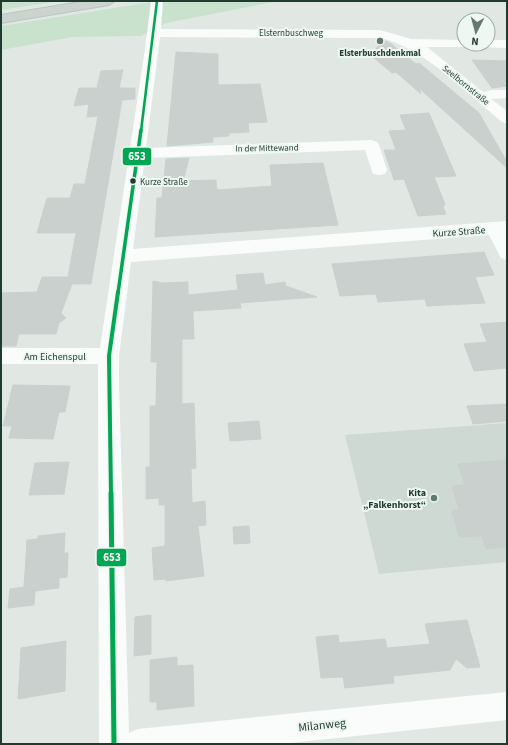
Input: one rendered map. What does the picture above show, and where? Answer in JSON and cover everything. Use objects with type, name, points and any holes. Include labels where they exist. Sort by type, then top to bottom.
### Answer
[{"type":"main road","points":[[1,19],[109,1]]},
{"type":"street","points":[[114,744],[108,384],[109,356],[124,256],[157,1]]},
{"type":"street","name":"Elsternbuschweg","points":[[154,24],[380,34],[411,43],[425,52]]},
{"type":"street","points":[[411,43],[456,44]]},
{"type":"street","points":[[496,44],[507,44]]},
{"type":"street","name":"Seelbornstraße","points":[[425,52],[507,119]]},
{"type":"street","points":[[481,97],[492,94],[507,94]]},
{"type":"street","name":"In der Mittewand","points":[[137,153],[371,145],[379,170]]},
{"type":"street","points":[[501,228],[507,253]]},
{"type":"street","name":"Kurze Straße","points":[[124,256],[501,228]]},
{"type":"street","name":"Am Eichenspul","points":[[1,356],[109,356]]},
{"type":"street","name":"Milanweg","points":[[138,744],[507,706]]},
{"type":"shaded area","name":"Kita „Falkenhorst“","points":[[507,423],[507,562],[379,574],[345,435]]},
{"type":"green space","points":[[1,1],[61,1],[1,10]]},
{"type":"green space","points":[[158,1],[279,1],[166,23],[141,36],[72,37],[1,50],[1,26]]},
{"type":"building","points":[[383,40],[390,43],[416,64],[419,63],[479,113],[507,162],[507,168],[419,88],[421,94],[396,72],[392,73],[374,58],[383,56],[376,49]]},
{"type":"building","points":[[176,52],[218,54],[218,85],[260,84],[267,122],[248,123],[249,132],[229,133],[229,136],[213,137],[213,142],[167,146]]},
{"type":"building","points":[[472,60],[507,61],[507,86],[492,88]]},
{"type":"building","points":[[123,70],[119,88],[135,88],[135,99],[122,100],[91,284],[72,284],[61,313],[66,318],[59,323],[56,334],[19,334],[16,346],[1,346],[1,293],[37,292],[42,277],[68,277],[76,233],[37,233],[47,198],[70,198],[74,184],[85,184],[98,116],[87,117],[89,104],[74,106],[79,88],[97,88],[101,71]]},
{"type":"building","points":[[429,113],[456,176],[434,177],[445,204],[443,207],[446,214],[418,216],[404,179],[394,180],[384,150],[396,150],[389,131],[406,130],[400,115]]},
{"type":"building","points":[[189,158],[183,181],[216,180],[217,190],[272,186],[270,165],[323,163],[338,225],[155,237],[157,198],[162,198],[166,159]]},
{"type":"building","points":[[484,252],[494,275],[475,277],[485,303],[427,306],[425,299],[378,302],[376,294],[340,296],[332,264]]},
{"type":"building","points":[[263,273],[265,285],[285,282],[286,286],[317,297],[240,303],[241,308],[193,311],[194,339],[182,339],[182,404],[194,403],[196,468],[191,469],[192,503],[205,501],[206,525],[198,526],[204,576],[166,581],[165,579],[154,580],[152,548],[165,546],[165,505],[159,505],[159,498],[146,499],[146,467],[150,467],[150,406],[156,406],[157,362],[151,362],[153,281],[162,283],[188,282],[188,295],[238,290],[236,275]]},
{"type":"building","points":[[507,322],[507,368],[474,371],[464,344],[487,342],[480,324]]},
{"type":"building","points":[[13,385],[70,386],[65,412],[59,412],[53,439],[9,438],[12,426],[3,426]]},
{"type":"building","points":[[507,404],[507,421],[473,424],[467,406]]},
{"type":"building","points":[[259,421],[261,439],[230,441],[228,423]]},
{"type":"building","points":[[507,460],[507,547],[486,549],[482,536],[459,537],[452,510],[459,510],[452,486],[465,485],[458,464]]},
{"type":"building","points":[[69,462],[64,494],[29,495],[35,463]]},
{"type":"building","points":[[249,526],[250,543],[234,544],[233,527]]},
{"type":"building","points":[[65,533],[64,553],[68,553],[67,577],[59,578],[59,588],[35,591],[34,605],[8,608],[10,589],[24,587],[27,540],[38,539],[38,536]]},
{"type":"building","points":[[151,615],[151,654],[134,656],[135,617]]},
{"type":"building","points":[[467,620],[480,667],[467,668],[456,659],[450,670],[393,676],[394,683],[345,688],[343,677],[321,678],[316,637],[338,635],[339,643],[385,639],[387,648],[430,644],[425,624]]},
{"type":"building","points":[[66,641],[65,691],[18,699],[21,648]]},
{"type":"building","points":[[177,657],[177,666],[193,665],[194,706],[157,710],[157,702],[150,702],[150,660]]},
{"type":"transit line","name":"653","points":[[114,744],[109,356],[152,49],[157,1]]},
{"type":"place","name":"Elsterbuschdenkmal","points":[[380,41]]},
{"type":"place","name":"Kurze Straße","points":[[133,181]]},
{"type":"place","name":"Kita „Falkenhorst“","points":[[434,498]]}]
